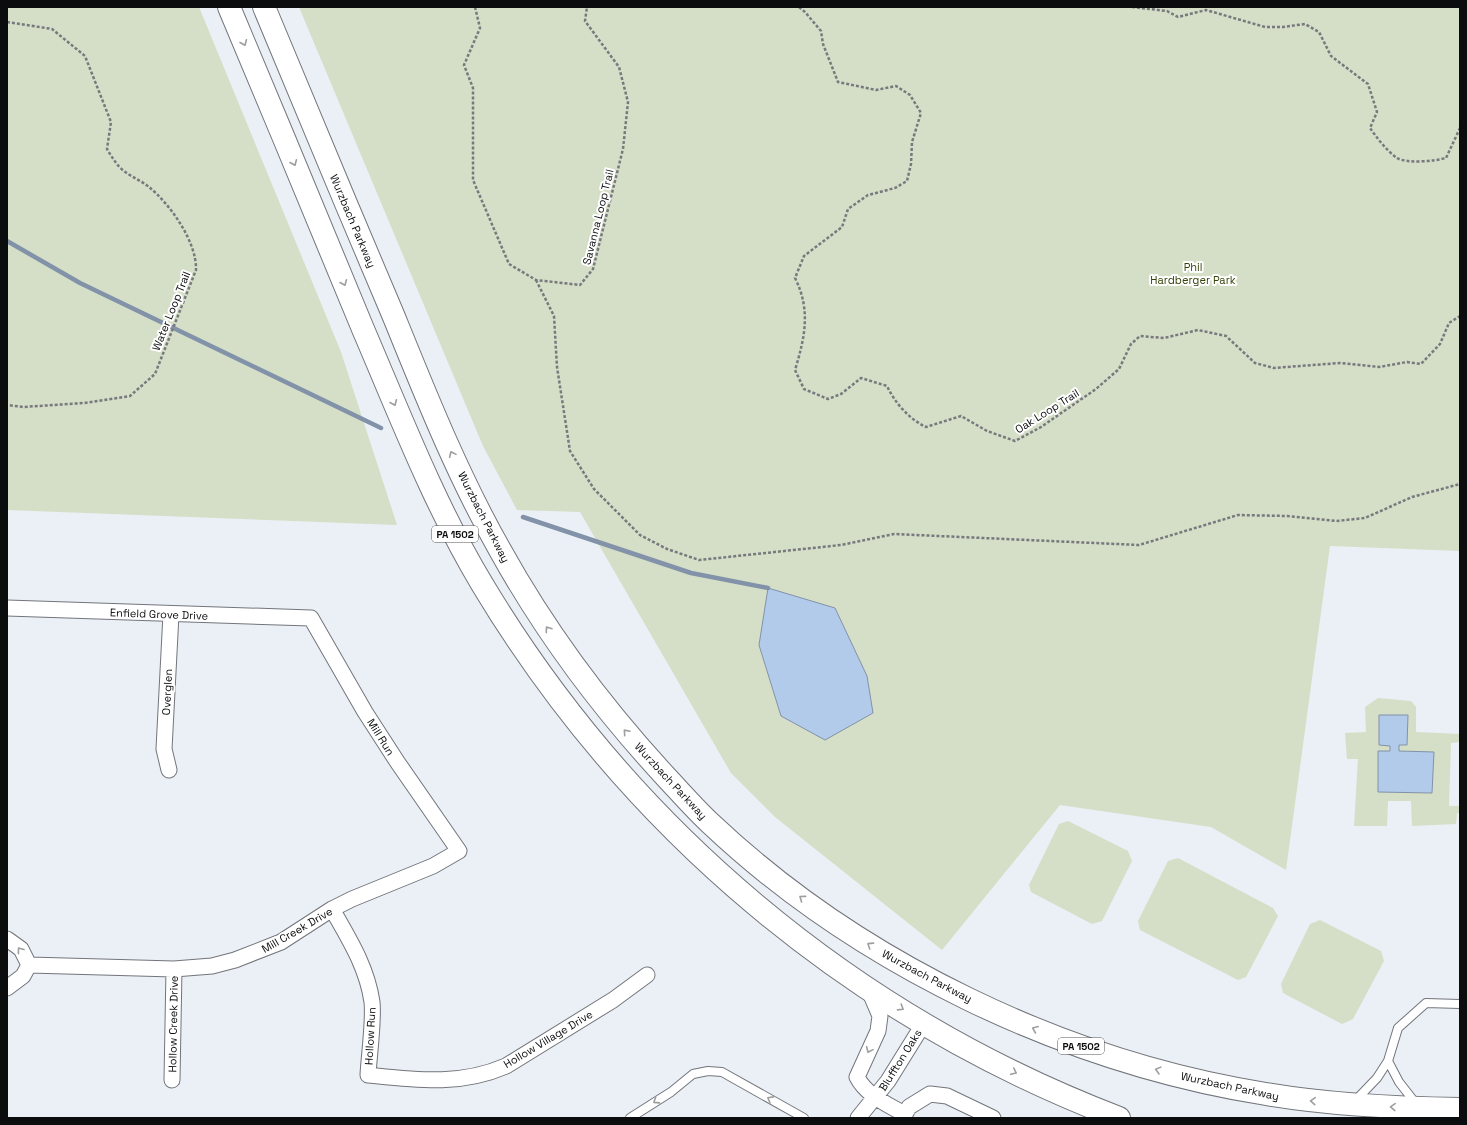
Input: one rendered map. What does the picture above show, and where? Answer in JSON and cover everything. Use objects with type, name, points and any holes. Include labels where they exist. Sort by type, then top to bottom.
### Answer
[{"type":"highway","name":"PA 1502","points":[[229,7],[424,471],[456,537],[482,583],[511,630],[571,715],[610,763],[651,808],[698,855],[786,930],[868,988],[991,1061],[1081,1104],[1119,1118]]},
{"type":"highway","name":"Wurzbach Parkway","points":[[264,7],[431,407],[474,501],[499,548],[548,629],[606,709],[708,822],[754,862],[833,921],[884,954],[942,987],[1058,1039],[1150,1068],[1206,1083],[1299,1099],[1352,1104],[1460,1109]]},
{"type":"street","name":"Enfield Grove Drive","points":[[7,608],[311,618]]},
{"type":"street","name":"Overglen","points":[[169,770],[164,749],[172,614]]},
{"type":"street","name":"Mill Run","points":[[311,618],[385,744],[459,851]]},
{"type":"street","name":"Mill Creek Drive","points":[[29,965],[174,969],[212,966],[259,952],[281,942],[332,909],[433,866],[459,851]]},
{"type":"street","name":"Hollow Run","points":[[332,909],[362,962],[372,1003],[368,1075]]},
{"type":"street","points":[[7,939],[21,949],[29,965],[23,976],[7,988]]},
{"type":"street","name":"Hollow Creek Drive","points":[[172,1080],[174,969]]},
{"type":"street","name":"Hollow Village Drive","points":[[368,1075],[442,1081],[480,1076],[494,1072],[613,1000],[647,975]]},
{"type":"street","name":"Bluffton Oaks","points":[[868,988],[880,1016],[878,1031],[858,1076],[861,1085],[876,1097]]},
{"type":"street","name":"Bluffton Oaks","points":[[858,1118],[888,1081],[924,1022]]},
{"type":"street","points":[[876,1097],[903,1116],[909,1107],[930,1094],[947,1096],[993,1118]]},
{"type":"lane","points":[[1352,1104],[1377,1078],[1388,1061],[1398,1028],[1426,1003],[1460,1004]]},
{"type":"lane","points":[[1388,1061],[1399,1082],[1419,1107]]},
{"type":"lane","points":[[630,1118],[671,1092],[693,1074],[708,1071],[722,1072],[804,1118]]},
{"type":"path","name":"Savanna Loop Trail","points":[[475,7],[480,28],[464,65],[474,88],[473,180],[509,264],[536,280],[580,286],[593,269],[623,149],[628,102],[619,67],[584,21],[587,7]]},
{"type":"path","name":"Oak Loop Trail","points":[[799,7],[821,31],[823,44],[838,82],[876,90],[896,86],[910,95],[921,113],[912,142],[911,164],[907,181],[895,188],[868,195],[848,209],[842,227],[804,256],[795,278],[802,293],[802,302],[806,315],[804,340],[795,370],[804,389],[828,399],[841,394],[861,378],[887,386],[892,398],[915,422],[926,427],[961,416],[986,431],[1015,441],[1041,427],[1096,389],[1119,369],[1131,344],[1140,336],[1164,338],[1198,330],[1226,336],[1255,363],[1274,368],[1340,363],[1379,367],[1407,362],[1421,364],[1440,344],[1449,322],[1460,316]]},
{"type":"path","points":[[1132,7],[1167,11],[1178,17],[1206,10],[1265,27],[1283,27],[1305,24],[1319,32],[1331,56],[1368,84],[1377,112],[1370,128],[1398,158],[1430,162],[1446,158],[1460,128]]},
{"type":"path","name":"Water Loop Trail","points":[[7,22],[52,29],[84,56],[111,122],[107,149],[117,165],[150,188],[173,212],[191,244],[195,257],[196,270],[155,374],[130,396],[84,403],[23,407],[7,405]]},
{"type":"path","points":[[536,280],[554,316],[557,367],[570,451],[594,489],[640,535],[667,550],[699,560],[841,545],[894,534],[1139,545],[1238,515],[1287,516],[1336,521],[1365,518],[1412,497],[1460,484]]},
{"type":"green space","points":[[7,7],[199,7],[341,352],[397,525],[7,510]]},
{"type":"green space","name":"Phil Hardberger Park","points":[[299,7],[1460,7],[1460,551],[1330,546],[1286,870],[1211,827],[1060,805],[942,950],[775,817],[731,773],[580,512],[517,510],[483,446]]},
{"type":"green space","points":[[1378,698],[1411,701],[1416,707],[1416,732],[1460,734],[1460,742],[1451,743],[1449,806],[1460,806],[1460,813],[1457,813],[1456,824],[1412,826],[1411,801],[1388,801],[1387,826],[1354,826],[1358,759],[1347,759],[1345,733],[1366,732],[1365,707]]},
{"type":"green space","points":[[1068,821],[1128,851],[1132,861],[1102,921],[1092,924],[1031,892],[1029,885],[1059,824]]},
{"type":"green space","points":[[1178,858],[1273,908],[1278,916],[1246,977],[1238,980],[1140,930],[1138,921],[1168,861]]},
{"type":"green space","points":[[1320,920],[1381,951],[1384,961],[1353,1019],[1342,1024],[1283,993],[1281,984],[1310,924]]},
{"type":"water","points":[[768,588],[835,608],[867,676],[873,713],[825,740],[781,716],[759,645]]},
{"type":"water","points":[[1379,715],[1408,715],[1407,745],[1399,745],[1399,751],[1434,752],[1432,793],[1378,792],[1378,751],[1390,751],[1390,746],[1379,745]]},
{"type":"waterway","points":[[7,241],[80,283],[381,428]]},
{"type":"waterway","points":[[523,517],[691,573],[768,588]]}]
